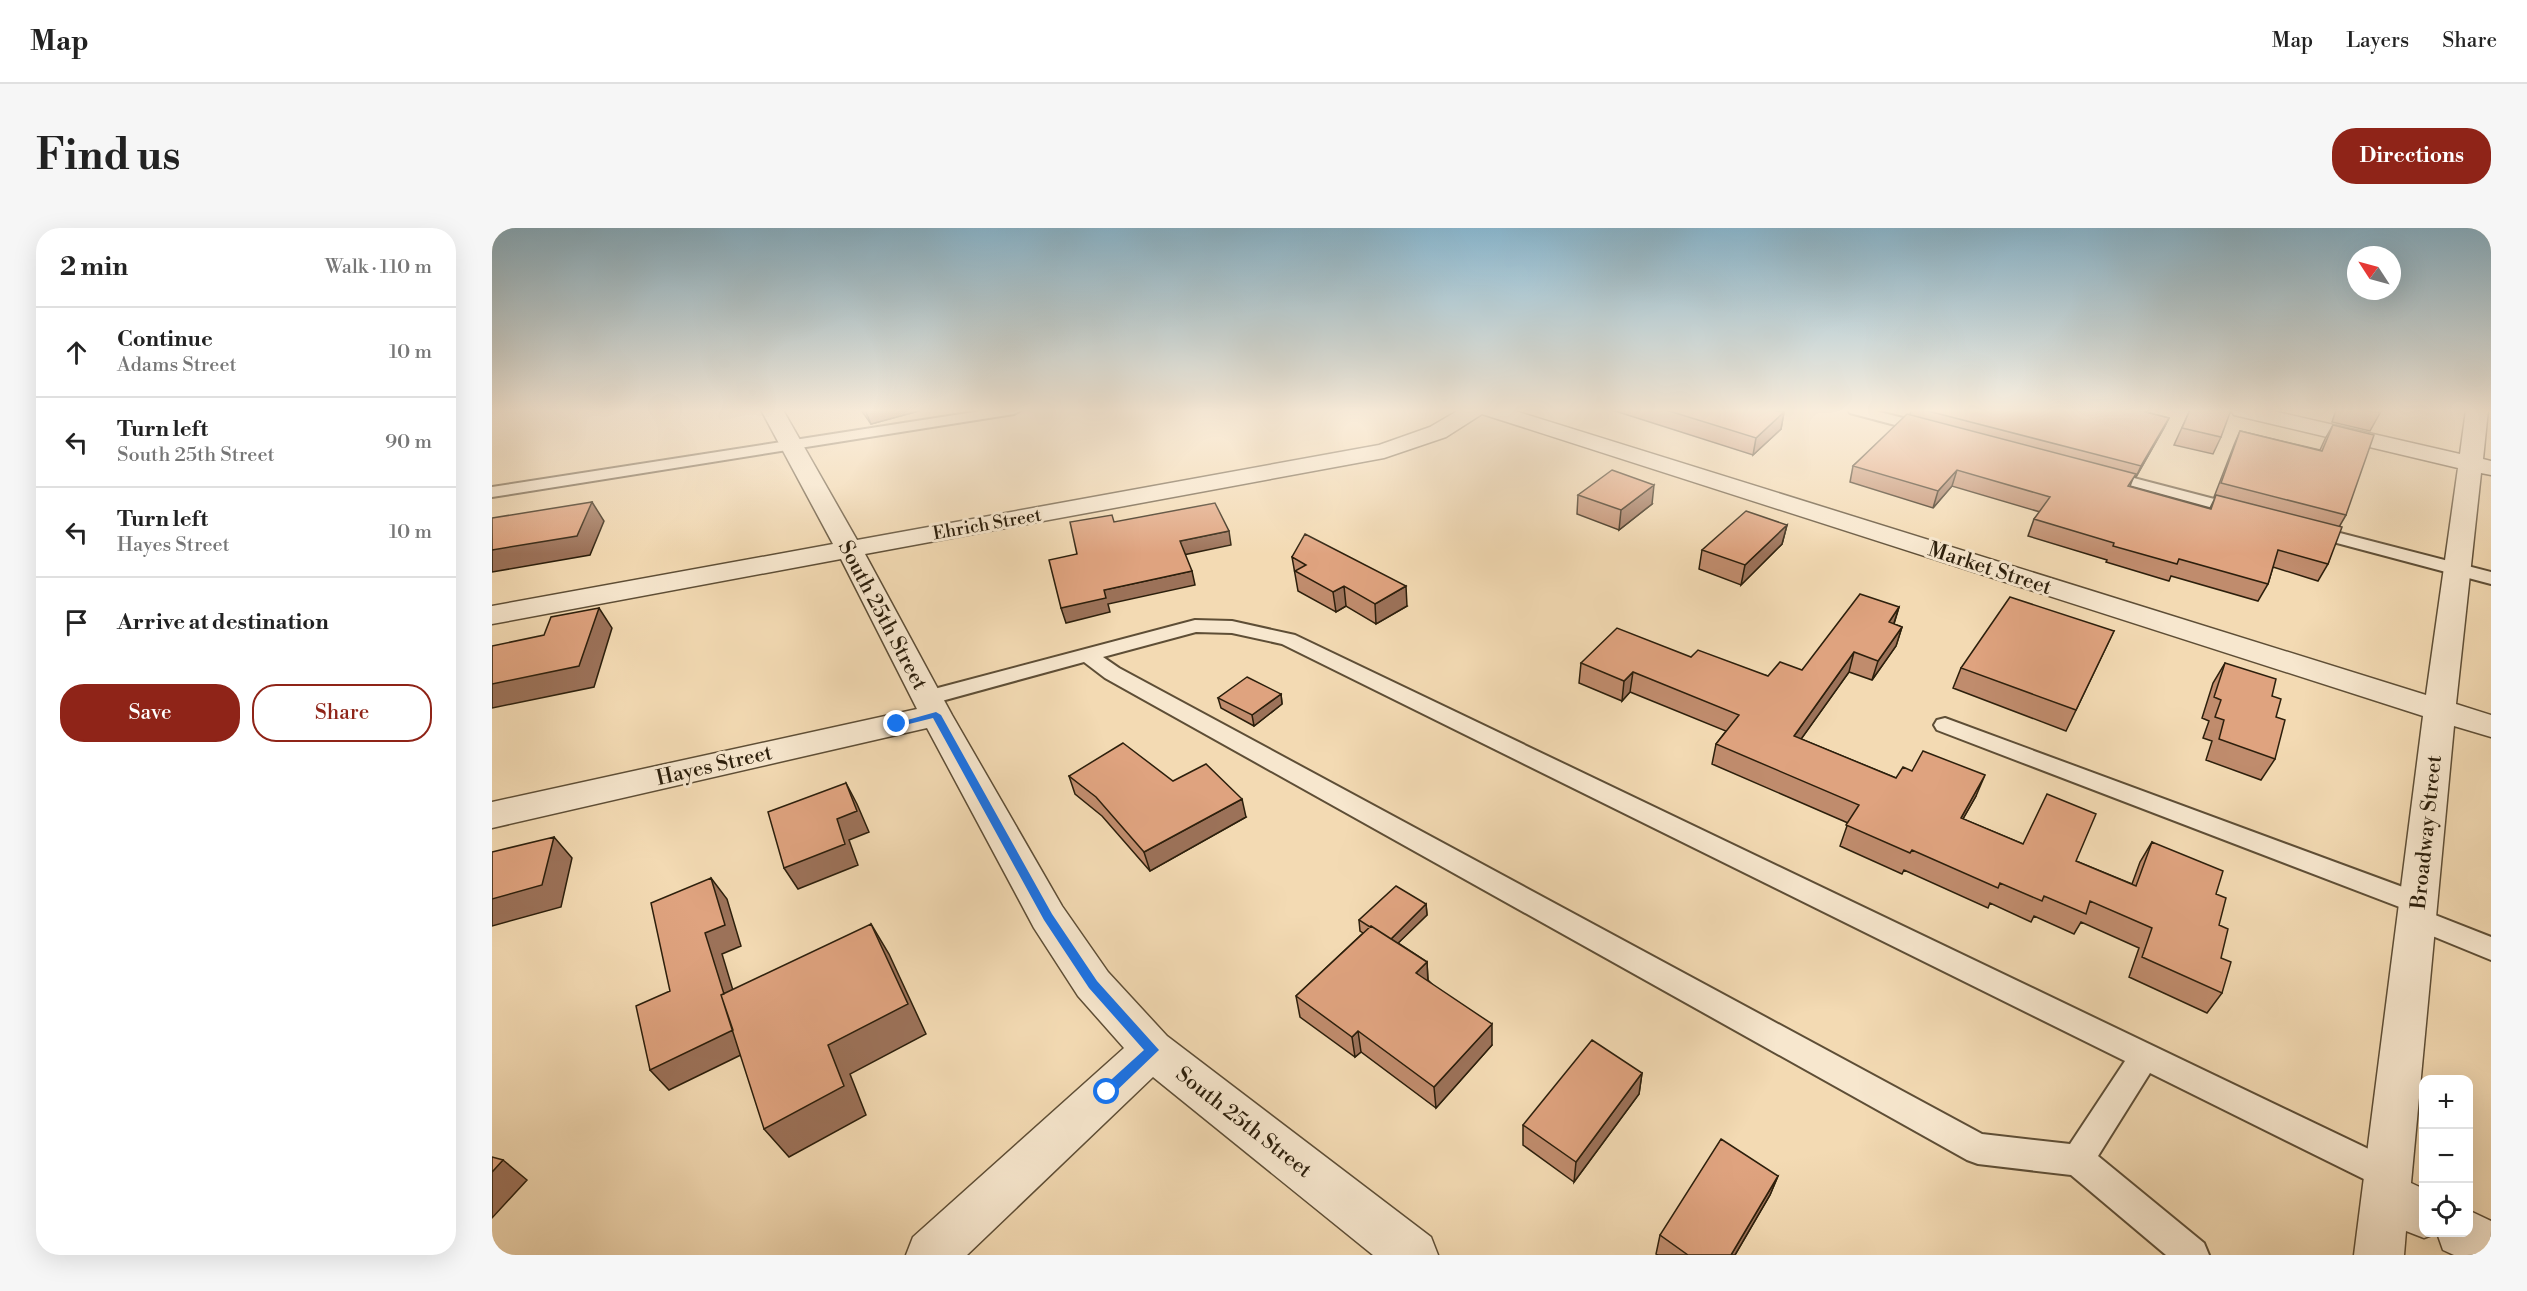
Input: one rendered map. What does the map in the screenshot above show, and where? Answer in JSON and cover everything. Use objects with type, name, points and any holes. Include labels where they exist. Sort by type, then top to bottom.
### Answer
[{"type":"street","name":"South 25th Street","points":[[799,458],[1048,917],[1093,984],[1152,1050],[1413,1255]]},
{"type":"street","name":"Ehrich Street","points":[[492,615],[1346,458]]},
{"type":"street","name":"Market Street","points":[[1642,458],[2491,726]]},
{"type":"street","points":[[2446,458],[2480,466]]},
{"type":"street","name":"Broadway Street","points":[[2379,1255],[2399,1195],[2417,911],[2440,709],[2475,574],[2480,466]]},
{"type":"street","name":"Hayes Street","points":[[492,815],[932,706]]},
{"type":"street","points":[[931,1255],[1152,1050]]},
{"type":"street","points":[[2470,1237],[2491,1247]]},
{"type":"lane","points":[[492,492],[714,458]]},
{"type":"lane","points":[[2084,470],[2255,516]]},
{"type":"lane","points":[[2289,525],[2475,574]]},
{"type":"lane","points":[[932,706],[1087,655],[1195,626],[1232,627],[1288,639],[2144,1057],[2399,1195]]},
{"type":"lane","points":[[1087,655],[1112,673],[1978,1149],[2078,1160],[2192,1255]]},
{"type":"lane","points":[[1945,725],[2417,911],[2491,949]]},
{"type":"lane","points":[[2078,1160],[2144,1057]]},
{"type":"building","points":[[1861,458],[2075,458],[2136,474],[2128,486],[2211,509],[2216,495],[2342,527],[2328,564],[2278,550],[2268,584],[2179,559],[2177,564],[2113,546],[2114,543],[2034,519],[2050,497],[1957,470],[1938,491],[1853,466]]},
{"type":"building","points":[[2110,458],[2146,458],[2141,466]]},
{"type":"building","points":[[2230,458],[2366,458],[2346,515],[2221,483]]},
{"type":"building","points":[[1612,470],[1654,485],[1621,510],[1578,495]]},
{"type":"building","points":[[592,502],[577,536],[492,550],[492,518]]},
{"type":"building","points":[[1215,503],[1229,531],[1180,541],[1192,571],[1104,590],[1106,598],[1061,608],[1049,560],[1077,554],[1070,522],[1112,515],[1114,522]]},
{"type":"building","points":[[1746,511],[1787,525],[1745,565],[1702,550]]},
{"type":"building","points":[[1305,534],[1406,586],[1375,604],[1344,586],[1333,592],[1295,571],[1306,565],[1292,557]]},
{"type":"building","points":[[1860,594],[1899,607],[1889,622],[1902,627],[1878,661],[1854,652],[1794,736],[1896,778],[1903,767],[1912,771],[1923,751],[1985,775],[1961,818],[2023,844],[2047,794],[2096,814],[2076,861],[2136,886],[2152,842],[2223,871],[2216,894],[2226,898],[2219,925],[2228,929],[2221,958],[2231,962],[2222,993],[2142,957],[2152,928],[2090,901],[2086,914],[2044,896],[2042,901],[2000,883],[1998,888],[1912,850],[1910,853],[1846,825],[1859,805],[1716,744],[1739,715],[1633,672],[1624,681],[1581,663],[1617,628],[1691,657],[1698,650],[1768,676],[1780,662],[1802,670]]},
{"type":"building","points":[[2010,597],[2114,631],[2076,710],[1961,668]]},
{"type":"building","points":[[599,608],[579,666],[492,684],[492,646],[544,635],[551,617]]},
{"type":"building","points":[[2225,663],[2276,679],[2272,696],[2281,699],[2276,717],[2285,720],[2275,759],[2219,739],[2224,720],[2215,717],[2221,700],[2214,697]]},
{"type":"building","points":[[1247,677],[1281,694],[1252,715],[1218,698]]},
{"type":"building","points":[[1123,743],[1173,781],[1206,764],[1242,799],[1144,852],[1096,797],[1069,776]]},
{"type":"building","points":[[846,783],[857,811],[837,819],[845,844],[784,868],[768,812]]},
{"type":"building","points":[[554,837],[542,885],[492,899],[492,852]]},
{"type":"building","points":[[711,878],[725,925],[705,933],[724,994],[721,995],[733,1030],[650,1070],[636,1006],[670,991],[651,903]]},
{"type":"building","points":[[1396,886],[1426,904],[1391,939],[1359,920]]},
{"type":"building","points":[[871,924],[908,1004],[828,1045],[844,1086],[764,1129],[721,995]]},
{"type":"building","points":[[1371,926],[1427,962],[1416,973],[1492,1024],[1434,1087],[1358,1031],[1352,1037],[1296,996]]},
{"type":"building","points":[[1592,1040],[1642,1073],[1576,1162],[1523,1125]]},
{"type":"building","points":[[1721,1139],[1778,1176],[1731,1255],[1688,1255],[1660,1235]]},
{"type":"building","points":[[492,1157],[503,1160],[492,1172]]},
{"type":"route","points":[[897,724],[936,715],[1048,917],[1093,984],[1152,1050],[1107,1092]]}]
